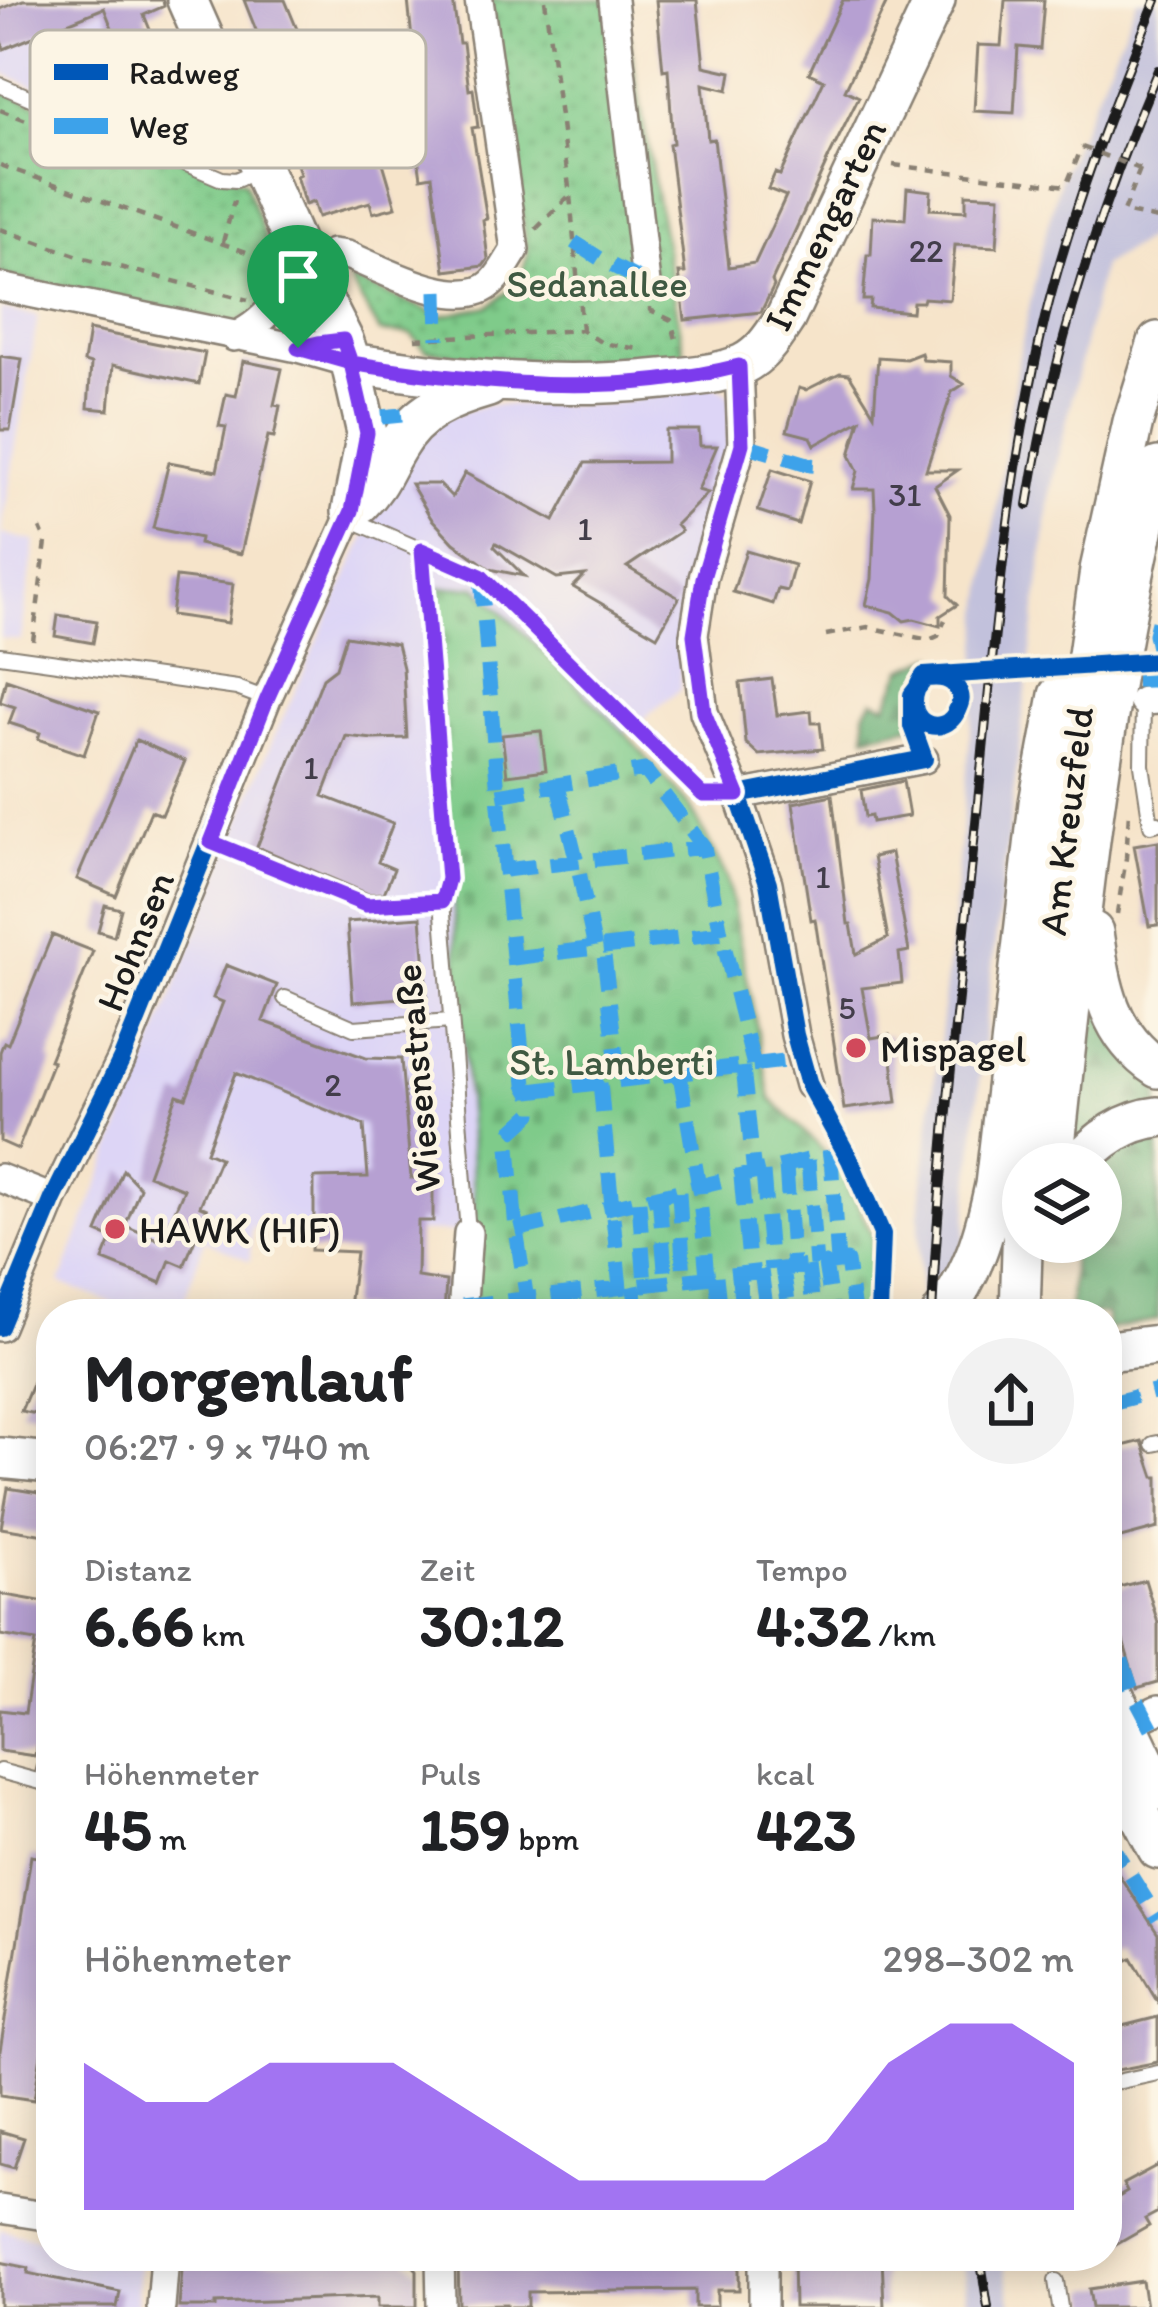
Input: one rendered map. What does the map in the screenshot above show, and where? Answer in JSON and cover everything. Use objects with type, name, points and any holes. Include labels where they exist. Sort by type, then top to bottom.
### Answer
[{"type":"main road","name":"Hohnsen","points":[[187,0],[200,30]]},
{"type":"main road","name":"Immengarten","points":[[739,366],[755,356],[786,317],[935,0]]},
{"type":"main road","name":"Hohnsen","points":[[261,170],[298,258],[351,363],[367,433],[350,514]]},
{"type":"main road","name":"Am Kreuzfeld","points":[[1026,1143],[1100,571],[1133,422],[1158,342]]},
{"type":"main road","points":[[351,363],[548,386],[701,375],[739,366]]},
{"type":"main road","points":[[350,514],[378,484],[397,445],[431,410],[451,397],[502,383]]},
{"type":"main road","name":"Am Kreuzfeld","points":[[1056,1143],[1108,717],[1130,583],[1158,467]]},
{"type":"main road","points":[[951,1299],[985,1233],[1046,758],[1057,704],[1100,571]]},
{"type":"main road","points":[[1087,882],[1105,1002],[1121,1031],[1158,1068]]},
{"type":"main road","points":[[1100,1143],[1139,1119],[1158,1117]]},
{"type":"main road","points":[[1021,1299],[1022,1263]]},
{"type":"main road","points":[[1047,1299],[1048,1263]]},
{"type":"main road","points":[[1122,1350],[1158,1346]]},
{"type":"main road","points":[[0,1458],[36,1462]]},
{"type":"main road","points":[[1130,1729],[1158,1790]]},
{"type":"main road","points":[[1130,1729],[1158,1850]]},
{"type":"main road","points":[[1122,1828],[1158,1877]]},
{"type":"street","points":[[234,337],[256,326],[277,304],[298,258],[347,255],[437,291],[461,294],[493,282],[515,250],[479,0]]},
{"type":"street","points":[[614,0],[646,283]]},
{"type":"street","points":[[0,287],[351,363]]},
{"type":"street","name":"Immengarten","points":[[739,366],[742,444],[703,578],[694,635],[704,712],[768,883],[795,1036],[809,1085]]},
{"type":"street","name":"Hohnsen","points":[[0,1327],[52,1199],[121,1060],[267,699],[350,514]]},
{"type":"street","points":[[738,795],[924,759]]},
{"type":"street","points":[[0,1178],[52,1199]]},
{"type":"street","name":"Wiesenstraße","points":[[463,1299],[468,1233]]},
{"type":"street","points":[[0,2209],[36,2209]]},
{"type":"street","points":[[161,2307],[164,2271]]},
{"type":"street","points":[[440,2271],[441,2307]]},
{"type":"street","points":[[763,2271],[763,2307]]},
{"type":"lane","points":[[0,85],[30,98]]},
{"type":"lane","points":[[196,168],[236,180],[261,170]]},
{"type":"lane","points":[[350,514],[457,565]]},
{"type":"lane","points":[[0,655],[237,688],[267,699]]},
{"type":"lane","points":[[1150,700],[1142,764],[1151,825],[1158,824]]},
{"type":"lane","points":[[211,842],[366,905],[442,901]]},
{"type":"lane","name":"Wiesenstraße","points":[[442,901],[468,1233]]},
{"type":"lane","points":[[285,998],[354,1028],[451,1021]]},
{"type":"lane","points":[[0,1771],[36,1781]]},
{"type":"lane","points":[[1122,2081],[1158,2073]]},
{"type":"lane","points":[[1056,2281],[1060,2307]]},
{"type":"path","points":[[545,0],[582,330]]},
{"type":"path","points":[[858,161],[1066,186],[1082,147],[1140,169],[1123,212],[1158,219]]},
{"type":"path","points":[[0,165],[249,253],[298,258]]},
{"type":"path","points":[[515,250],[570,195]]},
{"type":"path","points":[[222,244],[234,201]]},
{"type":"path","points":[[0,229],[84,258],[277,304]]},
{"type":"path","points":[[646,283],[650,310],[671,320],[678,348]]},
{"type":"path","points":[[413,339],[582,330],[602,343],[639,349]]},
{"type":"path","points":[[31,659],[46,542],[40,528]]},
{"type":"path","points":[[422,550],[448,879],[442,901]]},
{"type":"path","points":[[457,565],[481,576],[703,795],[738,795]]},
{"type":"path","points":[[826,635],[860,627],[934,639],[945,620]]},
{"type":"path","points":[[1116,921],[1130,805]]},
{"type":"shaded area","points":[[1137,0],[1158,0],[1158,232],[1102,266],[1051,489],[986,1017],[959,1299],[920,1299],[919,1216],[983,602],[1017,366],[1060,179]]},
{"type":"shaded area","points":[[108,7],[115,23],[160,8],[144,16],[150,30],[52,30]]},
{"type":"shaded area","points":[[30,39],[30,85],[0,72],[0,51]]},
{"type":"shaded area","points":[[0,309],[38,316],[1,534],[35,541],[21,641],[0,638]]},
{"type":"shaded area","points":[[714,385],[730,399],[728,453],[682,598],[680,690],[625,733],[477,587],[477,1233],[251,1227],[250,1261],[205,1240],[184,1299],[101,1299],[60,1283],[266,755],[400,460],[432,422],[486,405],[602,405]]},
{"type":"shaded area","points":[[0,2229],[36,2239],[36,2271],[139,2271],[136,2307],[0,2307]]},
{"type":"shaded area","points":[[964,2271],[1006,2271],[1012,2307],[968,2307]]},
{"type":"green space","name":"Sedanallee","points":[[490,0],[622,0],[685,358],[579,363],[426,350],[411,334],[380,332],[349,279],[442,316],[489,306],[518,284],[528,255]]},
{"type":"green space","points":[[0,91],[30,102],[30,168],[209,168],[244,181],[271,253],[264,307],[235,323],[0,275]]},
{"type":"green space","name":"St. Lamberti","points":[[477,587],[625,733],[691,808],[727,878],[771,1099],[840,1167],[873,1237],[871,1299],[475,1299],[477,1233],[431,588]]},
{"type":"green space","points":[[935,656],[942,669],[918,684],[912,726],[866,736],[865,712],[873,700],[887,705],[903,669]]},
{"type":"green space","points":[[1088,995],[1158,1087],[1158,1108],[1086,1143],[1071,1143]]},
{"type":"green space","points":[[1158,1130],[1158,1320],[1122,1327],[1122,1299],[1071,1299],[1072,1263],[1122,1263],[1122,1143]]},
{"type":"building","points":[[23,0],[163,0],[164,6],[144,15],[150,30],[113,30],[104,8],[50,30],[30,30],[30,38],[4,49],[0,9]]},
{"type":"building","points":[[244,0],[285,0],[297,30],[256,30]]},
{"type":"building","points":[[408,0],[453,0],[478,127],[472,128],[487,219],[483,220],[488,259],[483,266],[445,271],[432,176],[421,178],[420,168],[426,168],[426,30],[411,30]]},
{"type":"building","points":[[656,0],[697,0],[704,66],[731,72],[728,90],[703,84],[729,267],[755,263],[786,196],[768,189],[775,173],[780,175],[824,80],[809,73],[843,0],[888,0],[845,90],[859,97],[761,312],[685,320],[679,273],[685,273],[669,144],[673,143],[668,69],[663,70]]},
{"type":"building","points":[[1005,0],[1044,0],[1040,49],[1018,47],[1014,113],[974,111],[978,45],[1001,46]]},
{"type":"building","points":[[298,168],[385,168],[396,207],[373,213],[370,202],[318,217],[313,202],[305,205],[296,176]]},
{"type":"building","points":[[907,188],[931,191],[930,209],[966,211],[966,194],[1000,196],[997,247],[955,245],[950,300],[924,298],[913,302],[912,312],[870,308],[871,300],[863,300],[873,217],[905,219]]},
{"type":"building","points":[[89,330],[205,353],[199,384],[113,365],[109,410],[88,408],[91,364],[84,362]]},
{"type":"building","points":[[921,353],[923,360],[951,362],[951,376],[964,384],[952,392],[926,470],[958,470],[935,486],[950,515],[948,596],[957,605],[940,616],[940,626],[904,621],[893,612],[866,605],[875,509],[874,489],[853,489],[858,471],[850,455],[860,420],[815,445],[811,437],[787,431],[799,388],[806,390],[840,373],[849,374],[874,414],[878,357],[906,359]]},
{"type":"building","points":[[0,356],[22,359],[10,430],[0,430]]},
{"type":"building","points":[[243,361],[282,369],[274,405],[280,406],[274,437],[268,436],[241,554],[199,544],[200,538],[153,528],[169,462],[217,471],[226,427],[219,426],[226,394],[236,396]]},
{"type":"building","points":[[666,430],[699,430],[700,446],[717,446],[698,490],[708,493],[676,525],[681,531],[627,567],[679,598],[657,636],[573,587],[585,575],[557,578],[496,543],[524,576],[490,569],[454,543],[431,518],[411,484],[439,484],[452,497],[465,473],[554,521],[585,463],[666,462]]},
{"type":"building","points":[[772,469],[810,481],[798,524],[758,511]]},
{"type":"building","points":[[746,551],[794,565],[787,591],[778,589],[773,604],[733,592]]},
{"type":"building","points":[[176,577],[233,584],[228,623],[171,615]]},
{"type":"building","points":[[58,615],[97,621],[93,643],[55,636]]},
{"type":"building","points":[[346,636],[397,644],[403,668],[407,738],[346,736],[323,796],[393,823],[378,862],[394,869],[384,893],[368,894],[257,847],[323,678],[336,668]]},
{"type":"building","points":[[6,679],[99,711],[84,755],[9,723],[15,707],[0,702]]},
{"type":"building","points":[[772,679],[777,715],[811,711],[812,723],[820,723],[823,749],[759,755],[746,743],[740,683]]},
{"type":"building","points":[[541,731],[546,770],[507,775],[502,735]]},
{"type":"building","points":[[136,740],[185,761],[162,815],[151,811],[116,896],[77,879]]},
{"type":"building","points":[[903,781],[909,816],[872,822],[871,816],[865,817],[861,790]]},
{"type":"building","points":[[832,795],[856,954],[888,938],[873,857],[891,853],[909,951],[899,953],[902,983],[862,988],[871,1038],[889,1035],[897,1102],[844,1109],[793,803]]},
{"type":"building","points":[[1158,841],[1158,925],[1149,926],[1134,845]]},
{"type":"building","points":[[105,905],[121,909],[114,936],[98,931]]},
{"type":"building","points":[[421,917],[427,996],[353,1002],[347,922]]},
{"type":"building","points":[[52,935],[93,951],[18,1149],[0,1141],[0,1052],[4,1042],[8,1044]]},
{"type":"building","points":[[226,965],[277,985],[263,1021],[366,1058],[401,1059],[411,1178],[433,1178],[433,1221],[418,1221],[417,1277],[446,1281],[445,1299],[350,1299],[356,1252],[311,1250],[314,1178],[368,1177],[364,1125],[236,1073],[206,1152],[220,1158],[200,1206],[207,1209],[184,1266],[170,1260],[161,1283],[103,1260],[112,1238],[97,1232],[123,1170],[140,1188],[125,1226],[162,1241],[184,1189],[148,1175],[177,1095],[186,1098],[223,1002],[213,998]]},
{"type":"building","points":[[36,1375],[36,1414],[21,1411]]},
{"type":"building","points":[[1142,1441],[1154,1477],[1158,1477],[1158,1528],[1122,1538],[1122,1446]]},
{"type":"building","points":[[8,1488],[36,1493],[36,1534],[1,1528]]},
{"type":"building","points":[[1145,1580],[1158,1623],[1158,1682],[1137,1688],[1122,1637],[1122,1586]]},
{"type":"building","points":[[0,1594],[36,1600],[36,1641],[0,1635]]},
{"type":"building","points":[[36,1641],[35,1756],[0,1751],[0,1710],[25,1713]]},
{"type":"building","points":[[31,1856],[36,1857],[34,2100],[0,2095],[0,2051]]},
{"type":"building","points":[[1122,1880],[1158,1934],[1158,2002],[1132,1958],[1128,1960],[1122,1951]]},
{"type":"building","points":[[1158,2017],[1158,2062],[1122,2069],[1122,2026]]},
{"type":"building","points":[[0,2131],[24,2138],[14,2168],[0,2164]]},
{"type":"building","points":[[1158,2165],[1158,2212],[1145,2219],[1149,2226],[1122,2241],[1122,2195],[1127,2192],[1123,2184]]},
{"type":"building","points":[[0,2262],[29,2268],[28,2273],[120,2292],[117,2307],[0,2307]]},
{"type":"building","points":[[182,2271],[417,2271],[417,2307],[378,2307],[378,2297],[179,2307]]},
{"type":"building","points":[[458,2271],[739,2271],[739,2290],[717,2290],[717,2307],[695,2307],[695,2290],[528,2292],[528,2307],[459,2305]]},
{"type":"building","points":[[793,2271],[883,2271],[884,2307],[794,2307]]},
{"type":"building","points":[[1142,2281],[1146,2307],[1092,2307],[1089,2289]]},
{"type":"railway","points":[[933,1299],[956,1019],[1019,448],[1045,318],[1068,237],[1156,0]]},
{"type":"railway","points":[[1028,505],[1050,393],[1080,283],[1158,70]]},
{"type":"railway","points":[[982,2271],[988,2307]]},
{"type":"marked path","points":[[574,242],[646,283]]},
{"type":"marked path","points":[[437,291],[438,339]]},
{"type":"marked path","points":[[382,417],[402,415]]},
{"type":"marked path","points":[[742,444],[828,466]]},
{"type":"marked path","points":[[481,576],[525,1085],[531,1095],[531,1114],[508,1135],[527,1299]]},
{"type":"marked path","points":[[1158,622],[1158,648]]},
{"type":"marked path","points":[[1136,680],[1158,680]]},
{"type":"marked path","points":[[498,795],[645,770],[704,847]]},
{"type":"marked path","points":[[558,786],[595,949],[604,956],[619,1081]]},
{"type":"marked path","points":[[505,870],[704,847],[721,933]]},
{"type":"marked path","points":[[513,958],[721,933],[754,1066]]},
{"type":"marked path","points":[[529,1091],[802,1059]]},
{"type":"marked path","points":[[743,1067],[754,1175]]},
{"type":"marked path","points":[[680,1075],[699,1187],[707,1277]]},
{"type":"marked path","points":[[600,1083],[620,1288]]},
{"type":"marked path","points":[[516,1230],[831,1157],[838,1263]]},
{"type":"marked path","points":[[808,1160],[816,1265]]},
{"type":"marked path","points":[[786,1166],[793,1268]]},
{"type":"marked path","points":[[763,1172],[771,1270]]},
{"type":"marked path","points":[[741,1177],[750,1272]]},
{"type":"marked path","points":[[679,1192],[684,1280]]},
{"type":"marked path","points":[[659,1196],[666,1282]]},
{"type":"marked path","points":[[639,1201],[645,1285]]},
{"type":"marked path","points":[[831,1263],[847,1261],[852,1299]]},
{"type":"marked path","points":[[522,1299],[825,1264],[831,1299]]},
{"type":"marked path","points":[[808,1266],[812,1299]]},
{"type":"marked path","points":[[783,1269],[788,1299]]},
{"type":"marked path","points":[[761,1270],[765,1299]]},
{"type":"marked path","points":[[738,1273],[741,1299]]},
{"type":"marked path","points":[[716,1276],[718,1299]]},
{"type":"marked path","points":[[633,1286],[636,1299]]},
{"type":"marked path","points":[[1122,1400],[1158,1391]]},
{"type":"marked path","points":[[1122,1661],[1158,1740]]},
{"type":"marked path","points":[[1122,1862],[1158,1919]]},
{"type":"cycle path","points":[[739,366],[742,444],[703,578],[694,635],[704,712],[768,883],[795,1035],[809,1085],[850,1160],[882,1234],[880,1299]]},
{"type":"cycle path","points":[[0,1327],[53,1199],[121,1060],[267,699],[352,511]]},
{"type":"cycle path","points":[[738,795],[924,759],[912,726],[912,695],[925,678],[940,678],[955,685],[961,699],[943,725],[924,722],[914,705],[916,692],[924,676],[1158,661]]},
{"type":"place","name":"Mispagel","points":[[856,1048]]},
{"type":"place","name":"HAWK (HIF)","points":[[115,1229]]},
{"type":"route","points":[[298,348],[343,340],[351,363],[548,386],[675,378],[739,366],[742,444],[703,578],[694,635],[704,712],[738,795],[703,795],[481,576],[422,550],[448,879],[442,901],[366,905],[211,842],[267,699],[352,511],[361,470],[367,433],[351,363],[298,348]]}]
